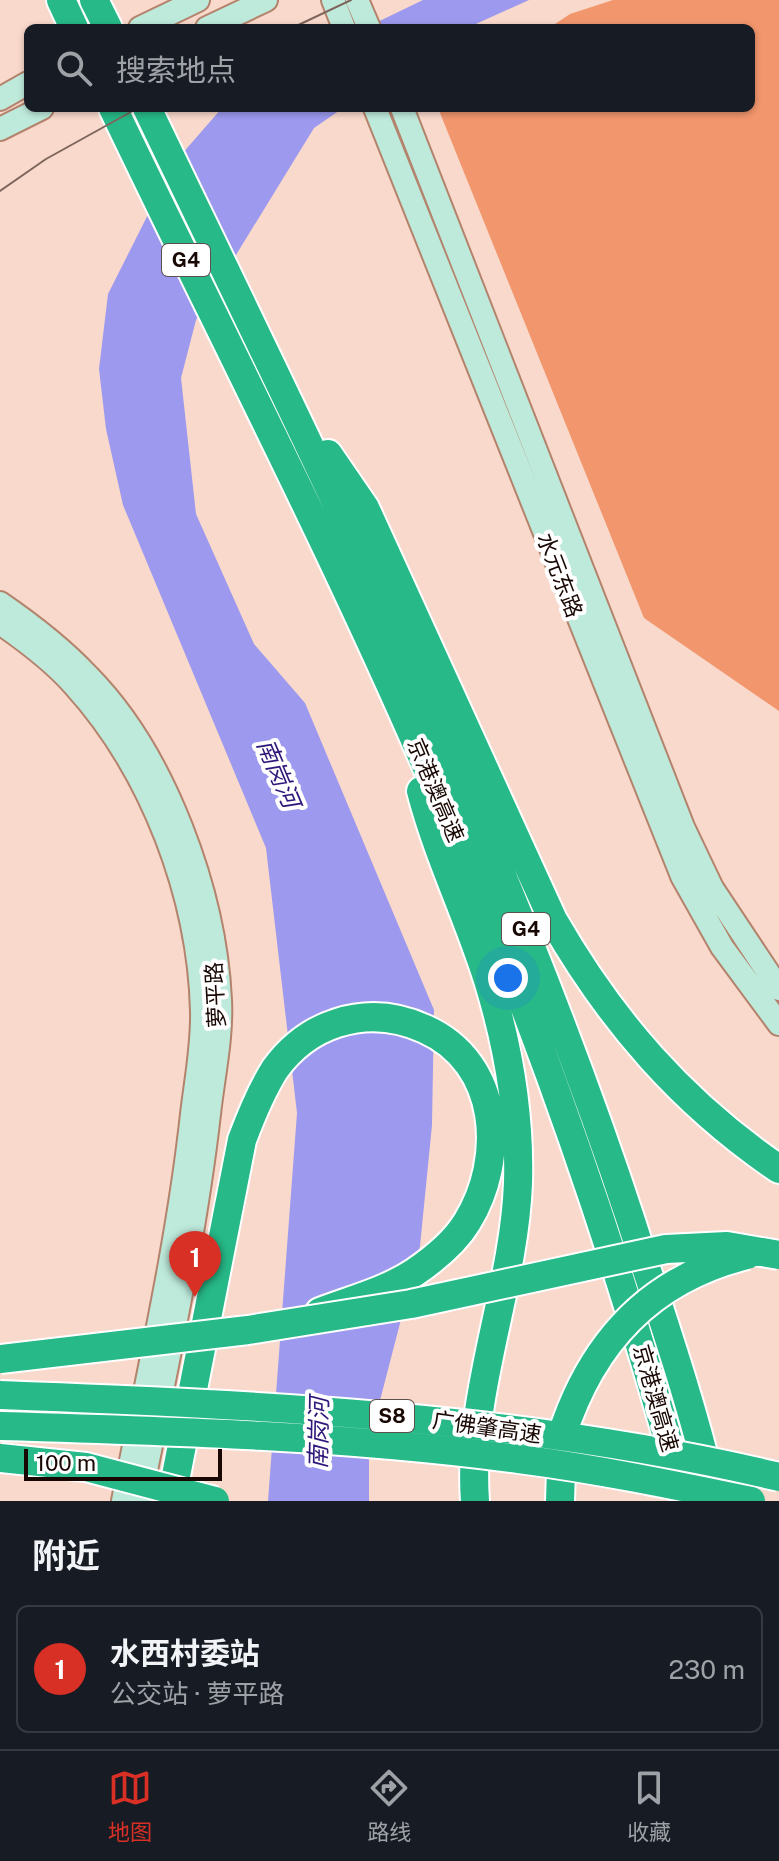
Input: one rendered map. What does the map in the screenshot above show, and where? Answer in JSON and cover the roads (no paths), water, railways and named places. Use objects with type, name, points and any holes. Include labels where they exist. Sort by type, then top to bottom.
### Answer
[{"type":"highway","points":[[61,0],[72,24]]},
{"type":"highway","points":[[94,0],[106,24]]},
{"type":"highway","name":"京港澳高速","points":[[115,112],[399,705],[475,882],[541,1049],[608,1238],[685,1501]]},
{"type":"highway","name":"京港澳高速","points":[[149,112],[433,711],[541,967],[593,1105],[667,1331],[715,1501]]},
{"type":"highway","points":[[278,380],[365,508],[553,920],[579,965],[634,1041],[663,1074],[720,1127],[779,1169]]},
{"type":"highway","points":[[399,705],[429,821],[488,979],[508,1057],[516,1125],[518,1183],[512,1244],[482,1390],[475,1501]]},
{"type":"highway","points":[[171,1501],[242,1140],[276,1069],[304,1039],[352,1018],[375,1016],[410,1023],[434,1033],[458,1052],[480,1083],[491,1116],[487,1180],[465,1226],[413,1273],[391,1285],[297,1321]]},
{"type":"highway","points":[[0,1359],[205,1336],[439,1299],[666,1249],[727,1246],[779,1255]]},
{"type":"highway","points":[[560,1501],[562,1435],[576,1392],[592,1363],[619,1329],[647,1302],[680,1280],[721,1261],[779,1248]]},
{"type":"highway","name":"广佛肇高速","points":[[0,1395],[217,1403],[412,1417],[622,1446],[779,1477]]},
{"type":"highway","name":"广佛肇高速","points":[[0,1426],[286,1436],[397,1446],[520,1459],[751,1501]]},
{"type":"highway","points":[[0,1458],[86,1467],[215,1501]]},
{"type":"main road","points":[[148,24],[198,0]]},
{"type":"main road","points":[[215,24],[266,0]]},
{"type":"main road","points":[[333,0],[342,24]]},
{"type":"main road","points":[[357,0],[367,24]]},
{"type":"main road","points":[[0,99],[24,85]]},
{"type":"main road","points":[[0,129],[34,112]]},
{"type":"main road","name":"水元东路","points":[[377,112],[682,876],[722,947],[779,1024]]},
{"type":"main road","name":"水元东路","points":[[404,112],[683,827],[712,888],[779,989]]},
{"type":"main road","name":"萝平路","points":[[0,603],[52,641],[90,677],[138,739],[173,811],[203,892],[209,922],[220,1000],[199,1197],[140,1501]]},
{"type":"main road","name":"萝平路","points":[[0,623],[73,683],[129,759],[172,857],[195,940],[202,1014],[188,1158],[123,1501]]},
{"type":"water","points":[[423,0],[529,0],[476,24],[373,24]]},
{"type":"water","name":"南岗河","points":[[219,112],[337,112],[314,128],[196,320],[181,378],[196,514],[254,644],[305,703],[434,1010],[432,1125],[420,1246],[369,1443],[369,1501],[268,1501],[297,1113],[266,848],[123,505],[106,429],[99,369],[108,294],[174,163]]},
{"type":"tram line","points":[[300,24],[351,0]]},
{"type":"tram line","points":[[0,191],[46,159],[131,112]]},
{"type":"place","name":"水西村委站","points":[[195,1297]]}]
